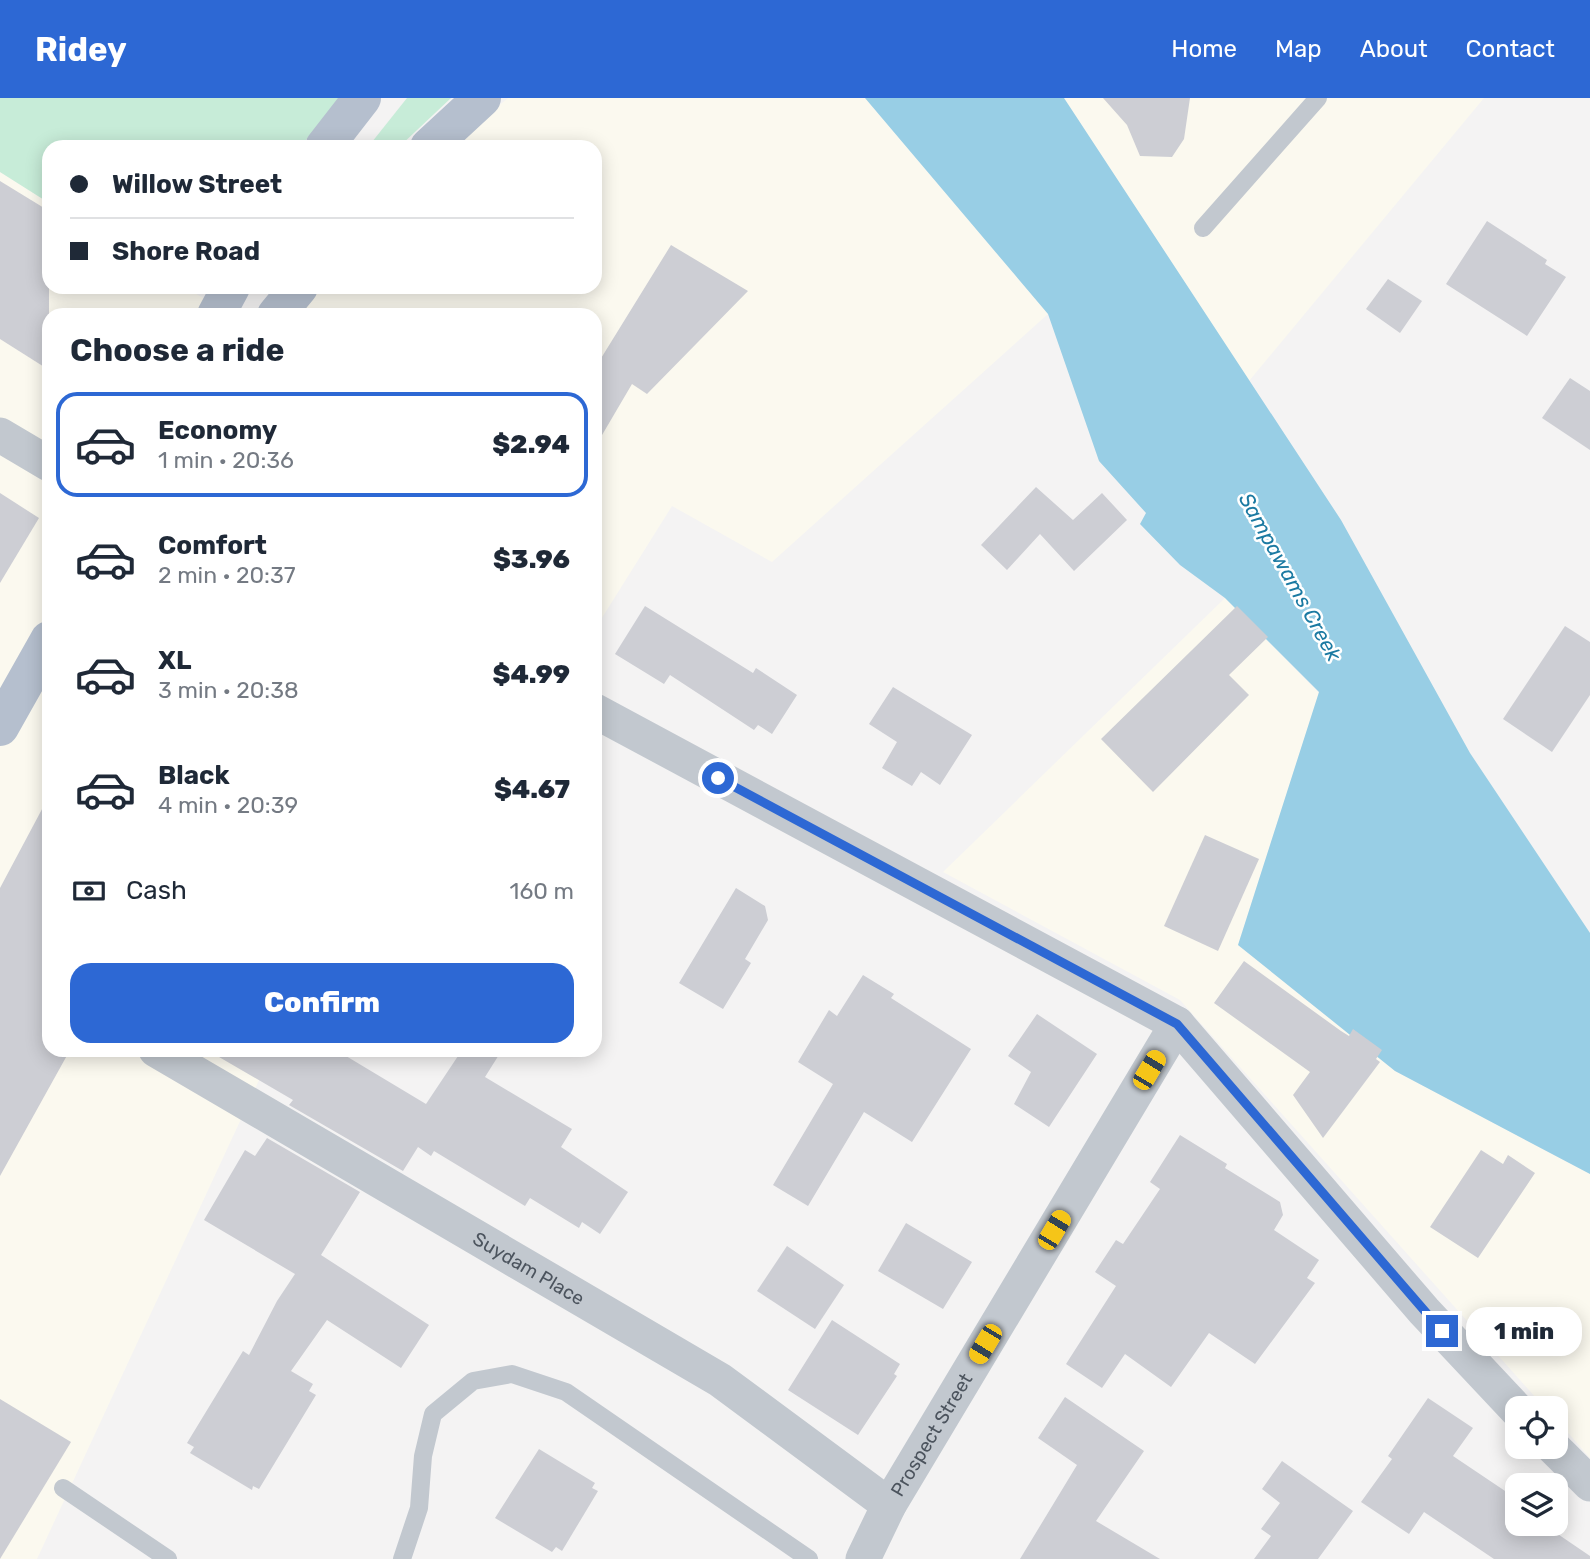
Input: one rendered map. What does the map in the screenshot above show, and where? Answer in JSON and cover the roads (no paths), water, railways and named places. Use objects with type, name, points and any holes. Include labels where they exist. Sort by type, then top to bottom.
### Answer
[{"type":"main road","points":[[329,140],[362,98]]},
{"type":"main road","points":[[436,140],[482,98]]},
{"type":"main road","points":[[281,308],[293,294]]},
{"type":"main road","points":[[0,727],[42,652]]},
{"type":"street","points":[[0,435],[42,460]]},
{"type":"street","points":[[602,715],[1177,1024],[1424,1311],[1505,1397]]},
{"type":"street","name":"Prospect Street","points":[[869,1557],[889,1504],[1177,1024]]},
{"type":"street","name":"Suydam Place","points":[[168,1057],[720,1380],[889,1504]]},
{"type":"street","points":[[1565,1459],[1590,1484]]},
{"type":"lane","points":[[1203,228],[1318,98]]},
{"type":"lane","points":[[402,1559],[419,1508],[423,1456],[433,1414],[474,1381],[512,1374],[566,1392],[809,1559]]},
{"type":"lane","points":[[63,1488],[168,1559]]},
{"type":"water","name":"Sampawams Creek","points":[[865,98],[1064,98],[1341,520],[1470,753],[1590,933],[1590,1174],[1395,1071],[1238,945],[1319,692],[1225,598],[1180,565],[1140,524],[1146,513],[1099,461],[1048,314]]}]
